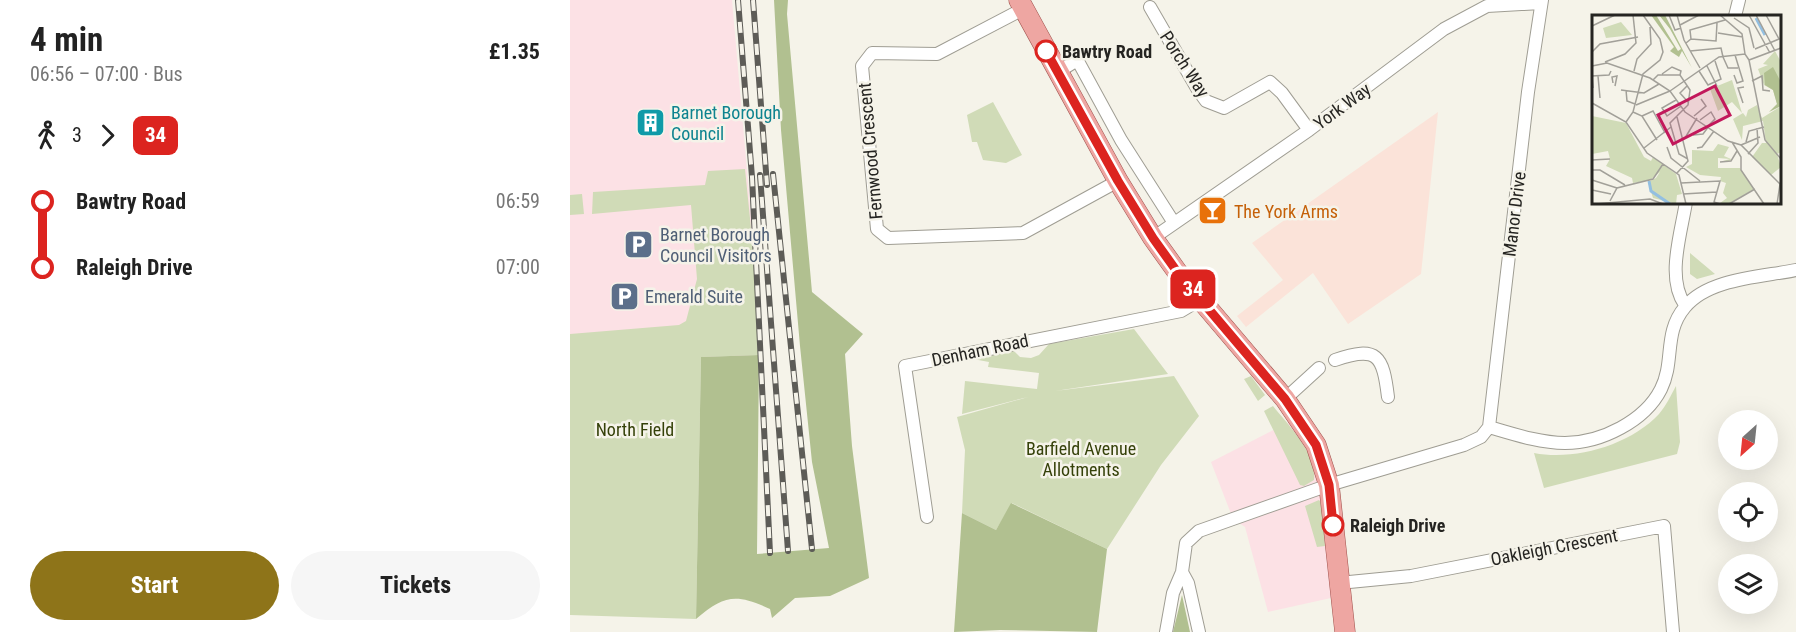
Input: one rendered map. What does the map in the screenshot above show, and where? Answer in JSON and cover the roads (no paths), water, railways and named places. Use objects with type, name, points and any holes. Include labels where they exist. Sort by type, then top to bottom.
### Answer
[{"type":"main road","points":[[1024,4],[1102,152],[1153,238],[1178,273],[1285,399],[1316,445],[1329,485],[1345,632]]},
{"type":"street","points":[[1735,15],[1739,0]]},
{"type":"street","name":"York Way","points":[[1153,238],[1309,130],[1432,37],[1487,6],[1541,1]]},
{"type":"street","name":"Manor Drive","points":[[1489,428],[1541,1]]},
{"type":"street","name":"Fernwood Crescent","points":[[1024,4],[937,54],[872,53],[862,66],[877,229],[888,238],[1023,233],[1118,181]]},
{"type":"street","name":"Porch Way","points":[[1150,7],[1206,101],[1224,108],[1270,82],[1282,93],[1309,130]]},
{"type":"street","points":[[1058,72],[1074,62],[1079,63],[1121,140],[1174,223]]},
{"type":"street","points":[[1102,152],[1121,140]]},
{"type":"street","points":[[1686,204],[1676,280],[1678,295],[1686,305]]},
{"type":"street","points":[[1166,632],[1173,593],[1182,572],[1186,543],[1199,531],[1329,485],[1464,445],[1481,437],[1489,428],[1566,443],[1604,435],[1634,421],[1661,389],[1667,365],[1671,328],[1686,305],[1711,288],[1796,270]]},
{"type":"street","name":"Denham Road","points":[[927,517],[904,366],[1181,311],[1202,299]]},
{"type":"street","points":[[1335,360],[1359,352],[1369,353],[1384,368],[1388,397]]},
{"type":"street","points":[[1285,399],[1319,368]]},
{"type":"street","name":"Oakleigh Crescent","points":[[1339,583],[1410,576],[1664,525],[1672,632]]},
{"type":"street","points":[[1182,572],[1188,583],[1199,632]]},
{"type":"railway","points":[[738,0],[752,177],[770,553]]},
{"type":"railway","points":[[753,0],[767,185]]},
{"type":"railway","points":[[773,174],[812,549]]},
{"type":"railway","points":[[760,175],[788,551]]},
{"type":"place","name":"Bawtry Road","points":[[1046,51]]},
{"type":"place","name":"Barnet Borough Council","points":[[650,122]]},
{"type":"place","name":"The York Arms","points":[[1213,211]]},
{"type":"place","name":"Barnet Borough Council Visitors","points":[[639,244]]},
{"type":"place","name":"Emerald Suite","points":[[624,296]]},
{"type":"place","name":"Raleigh Drive","points":[[1333,525]]},
{"type":"park label","name":"North Field","points":[[635,429]]},
{"type":"park label","name":"Barfield Avenue Allotments","points":[[1081,458]]}]
